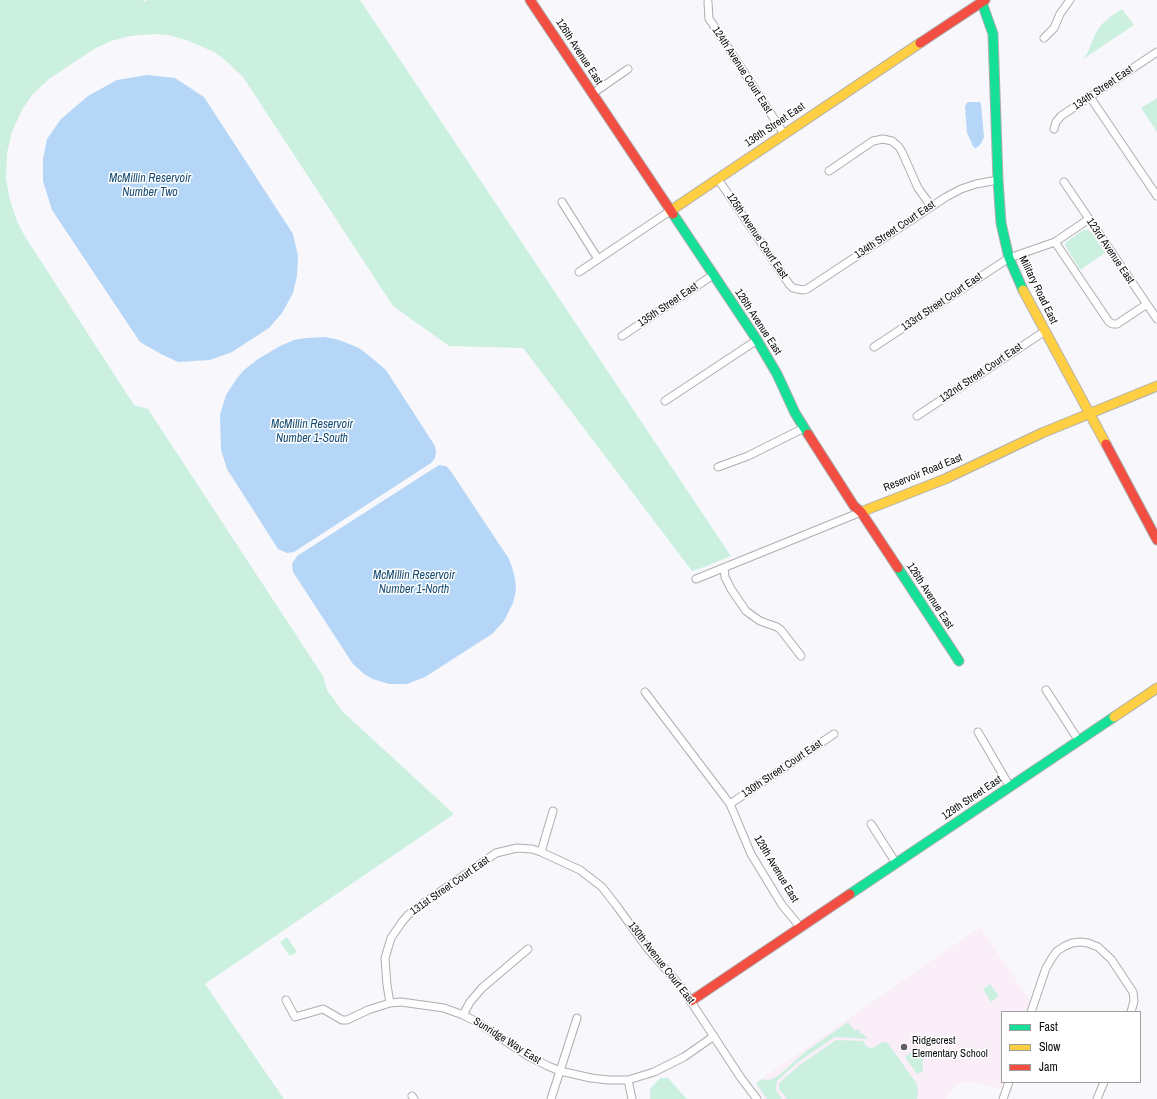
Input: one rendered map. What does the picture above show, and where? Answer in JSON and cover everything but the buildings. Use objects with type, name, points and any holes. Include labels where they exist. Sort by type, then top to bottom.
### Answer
[{"type":"street","name":"126th Avenue East","points":[[530,0],[757,340],[775,370],[795,413],[804,428],[854,506],[861,512],[959,661]]},
{"type":"street","points":[[1044,38],[1054,28],[1060,14],[1070,0]]},
{"type":"street","name":"136th Street East","points":[[578,272],[983,1]]},
{"type":"street","name":"Military Road East","points":[[983,1],[993,34],[1001,223],[1009,258],[1017,278],[1157,540]]},
{"type":"street","name":"124th Avenue Court East","points":[[708,2],[709,19],[784,134]]},
{"type":"street","name":"134th Street East","points":[[1054,129],[1056,122],[1061,116],[1157,52]]},
{"type":"street","points":[[592,94],[628,69]]},
{"type":"street","points":[[1090,97],[1157,196]]},
{"type":"street","points":[[828,171],[870,142],[877,140],[892,141],[899,147],[918,188],[930,206]]},
{"type":"street","name":"125th Avenue Court East","points":[[718,179],[789,284],[798,289]]},
{"type":"street","name":"134th Street Court East","points":[[798,289],[807,289],[930,206],[961,189],[976,184],[998,180]]},
{"type":"street","name":"123rd Avenue East","points":[[1064,182],[1157,319]]},
{"type":"street","points":[[562,202],[598,259]]},
{"type":"street","name":"133rd Street Court East","points":[[874,347],[1009,258],[1055,242],[1088,219]]},
{"type":"street","points":[[1055,242],[1109,322],[1117,324],[1147,304]]},
{"type":"street","name":"135th Street East","points":[[622,336],[713,274]]},
{"type":"street","name":"132nd Street Court East","points":[[917,416],[1045,331]]},
{"type":"street","points":[[665,401],[757,340]]},
{"type":"street","name":"Reservoir Road East","points":[[696,580],[945,479],[1020,443],[1157,386]]},
{"type":"street","points":[[718,467],[748,456],[804,428]]},
{"type":"street","points":[[724,568],[731,589],[746,610],[760,621],[777,627],[800,656]]},
{"type":"street","name":"129th Street East","points":[[801,928],[1157,688]]},
{"type":"street","points":[[1046,690],[1079,741]]},
{"type":"street","name":"129th Avenue East","points":[[645,692],[730,804],[751,854],[782,905],[801,928]]},
{"type":"street","points":[[978,732],[1010,787]]},
{"type":"street","name":"130th Street Court East","points":[[730,804],[834,734]]},
{"type":"street","points":[[541,852],[554,811]]},
{"type":"street","points":[[871,824],[896,863]]},
{"type":"street","name":"131st Street Court East","points":[[390,1003],[386,968],[387,949],[391,938],[408,915],[496,853],[517,848],[532,849],[541,852]]},
{"type":"street","name":"130th Avenue Court East","points":[[541,852],[572,865],[596,882],[616,905],[648,949],[677,981],[757,1099]]},
{"type":"street","points":[[691,1001],[801,928]]},
{"type":"street","points":[[1031,1011],[1046,968],[1052,958],[1058,951],[1068,945],[1076,943],[1088,943],[1098,947],[1111,959],[1134,996],[1131,1011]]},
{"type":"street","points":[[463,1014],[470,1002],[482,988],[528,949]]},
{"type":"street","name":"Sunridge Way East","points":[[286,1000],[294,1017],[323,1009],[342,1020],[347,1020],[390,1003],[401,1002],[436,1006],[463,1014],[528,1056],[560,1070],[591,1078],[628,1080],[654,1072],[673,1063],[714,1036]]},
{"type":"street","points":[[552,1099],[577,1018]]},
{"type":"street","points":[[628,1080],[632,1099]]},
{"type":"street","points":[[1003,1099],[1009,1083]]},
{"type":"street","points":[[1097,1099],[1104,1083]]},
{"type":"shaded area","name":"Ridgecrest Elementary School","points":[[980,927],[1033,1005],[1030,1011],[1001,1011],[1001,1083],[1005,1083],[1003,1089],[973,1082],[964,1082],[956,1086],[945,1099],[765,1099],[754,1084]]},
{"type":"green space","points":[[0,0],[143,0],[144,2],[147,0],[360,0],[731,556],[692,571],[523,348],[449,346],[393,306],[243,77],[214,52],[186,40],[168,35],[154,34],[130,36],[111,41],[94,49],[49,79],[32,95],[22,110],[12,132],[7,153],[6,179],[10,200],[17,221],[24,235],[134,405],[148,409],[323,676],[327,690],[343,712],[454,814],[205,984],[284,1099],[0,1099]]},
{"type":"green space","points":[[1122,9],[1134,25],[1083,59],[1101,25]]},
{"type":"green space","points":[[1157,98],[1157,132],[1141,108]]},
{"type":"green space","points":[[1083,230],[1088,230],[1092,233],[1105,253],[1080,270],[1065,245],[1066,242]]},
{"type":"green space","points":[[287,937],[297,952],[290,956],[280,942]]},
{"type":"green space","points":[[990,984],[999,996],[991,1002],[983,989]]},
{"type":"green space","points":[[848,1022],[855,1031],[858,1029],[867,1039],[835,1037],[798,1062],[777,1081],[776,1090],[782,1099],[767,1099],[756,1083],[762,1079],[772,1079],[779,1075],[805,1052]]},
{"type":"green space","points":[[836,1040],[863,1041],[867,1047],[872,1048],[883,1042],[887,1042],[917,1084],[917,1099],[787,1099],[779,1089],[779,1083],[801,1064]]},
{"type":"green space","points":[[918,1048],[922,1053],[923,1071],[917,1074],[905,1057]]},
{"type":"green space","points":[[660,1078],[668,1078],[687,1099],[650,1099],[650,1089]]},
{"type":"water","name":"McMillin Reservoir Number Two","points":[[147,75],[175,78],[204,97],[293,234],[298,256],[297,276],[293,293],[282,313],[269,328],[232,352],[210,360],[178,362],[140,342],[52,210],[43,181],[43,159],[47,139],[61,119],[88,96],[117,80]]},
{"type":"water","points":[[968,102],[980,102],[981,104],[984,137],[978,147],[975,148],[967,133],[965,107]]},
{"type":"water","name":"McMillin Reservoir Number 1-South","points":[[325,337],[339,340],[359,348],[386,370],[435,446],[435,458],[431,463],[294,552],[287,553],[278,549],[227,469],[221,450],[220,415],[226,395],[237,378],[244,370],[258,359],[280,346],[294,340]]},
{"type":"water","name":"McMillin Reservoir Number 1-North","points":[[439,465],[446,466],[450,470],[509,559],[515,579],[516,590],[513,603],[504,621],[492,634],[425,677],[407,684],[389,684],[373,679],[364,674],[353,664],[293,572],[292,564],[297,556]]},
{"type":"traffic: fast","points":[[981,0],[993,34],[1001,223],[1009,258],[1023,290]]},
{"type":"traffic: fast","points":[[673,214],[757,340],[777,374],[795,413],[808,434]]},
{"type":"traffic: fast","points":[[898,568],[959,661]]},
{"type":"traffic: fast","points":[[850,894],[1114,717]]},
{"type":"traffic: slow","points":[[670,211],[920,43]]},
{"type":"traffic: slow","points":[[1023,290],[1106,444]]},
{"type":"traffic: slow","points":[[861,512],[945,479],[1042,433],[1157,386]]},
{"type":"traffic: slow","points":[[1114,717],[1157,688]]},
{"type":"traffic: jam","points":[[530,0],[673,214]]},
{"type":"traffic: jam","points":[[920,43],[985,0]]},
{"type":"traffic: jam","points":[[808,434],[854,506],[861,512],[898,568]]},
{"type":"traffic: jam","points":[[1106,444],[1157,540]]},
{"type":"traffic: jam","points":[[691,1001],[850,894]]},
{"type":"place","name":"Ridgecrest Elementary School","points":[[904,1047]]}]
